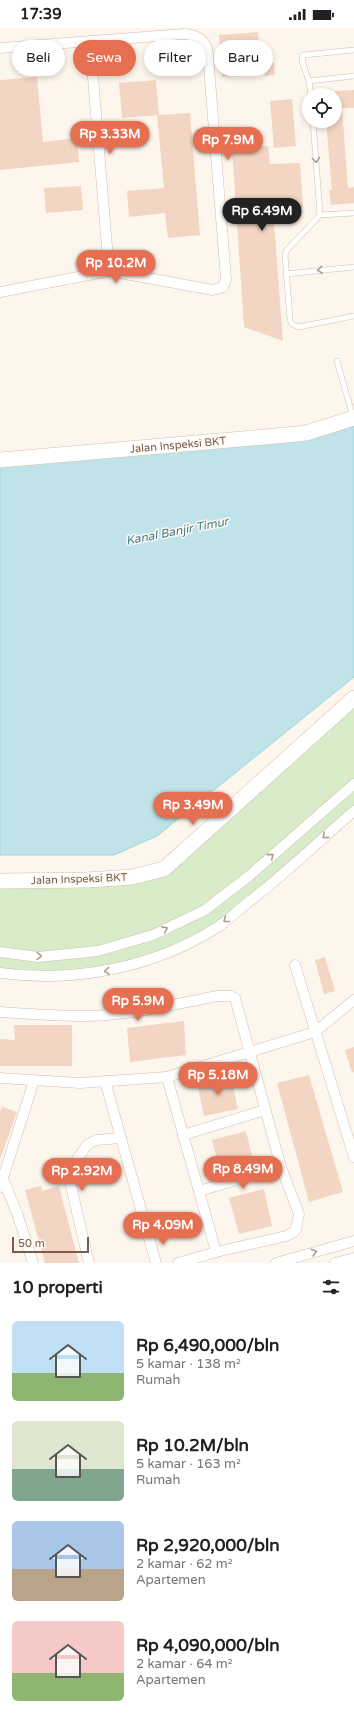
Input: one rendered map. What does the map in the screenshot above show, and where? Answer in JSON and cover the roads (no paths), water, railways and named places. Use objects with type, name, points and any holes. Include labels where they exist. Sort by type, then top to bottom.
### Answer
[{"type":"street","points":[[0,292],[109,271],[213,290],[223,287],[225,282],[207,45],[197,36],[192,34],[105,40]]},
{"type":"street","points":[[0,48],[73,42]]},
{"type":"street","points":[[93,76],[109,271]]},
{"type":"street","name":"Jalan Inspeksi BKT","points":[[0,460],[306,433],[354,418]]},
{"type":"street","name":"Jalan Inspeksi BKT","points":[[0,881],[86,880],[132,877],[164,869],[354,698]]},
{"type":"street","points":[[0,952],[38,957],[98,951],[153,935],[205,910],[249,876],[354,784]]},
{"type":"street","points":[[0,973],[52,976],[116,970],[166,953],[216,928],[260,894],[354,811]]},
{"type":"street","points":[[295,965],[354,1157]]},
{"type":"street","points":[[0,1012],[39,1015],[89,1016],[132,1012],[218,996],[230,996],[235,998],[248,1052],[281,1167],[299,1214],[298,1225],[294,1232],[286,1236],[216,1252],[178,1263]]},
{"type":"street","points":[[0,1078],[80,1083],[166,1077],[315,1032],[354,1000]]},
{"type":"street","points":[[166,1077],[216,1252]]},
{"type":"street","points":[[32,1263],[17,1213],[1,1183],[34,1081]]},
{"type":"street","points":[[105,1081],[156,1263]]},
{"type":"street","points":[[183,1135],[265,1110]]},
{"type":"street","points":[[89,1263],[70,1182],[76,1161],[87,1144],[96,1140],[121,1138]]},
{"type":"street","points":[[199,1191],[281,1167]]},
{"type":"street","points":[[276,1263],[354,1241]]},
{"type":"street","points":[[335,1263],[354,1258]]},
{"type":"lane","points":[[310,88],[310,81],[302,62],[303,55],[354,50]]},
{"type":"lane","points":[[310,81],[354,76]]},
{"type":"lane","points":[[314,128],[320,215]]},
{"type":"lane","points":[[354,213],[320,215],[287,250],[285,255],[290,319],[292,324],[299,327],[354,316]]},
{"type":"lane","points":[[286,274],[354,267]]},
{"type":"lane","points":[[337,361],[354,418]]},
{"type":"water","name":"Kanal Banjir Timur","points":[[354,422],[354,677],[157,836],[114,855],[0,855],[0,465]]}]
